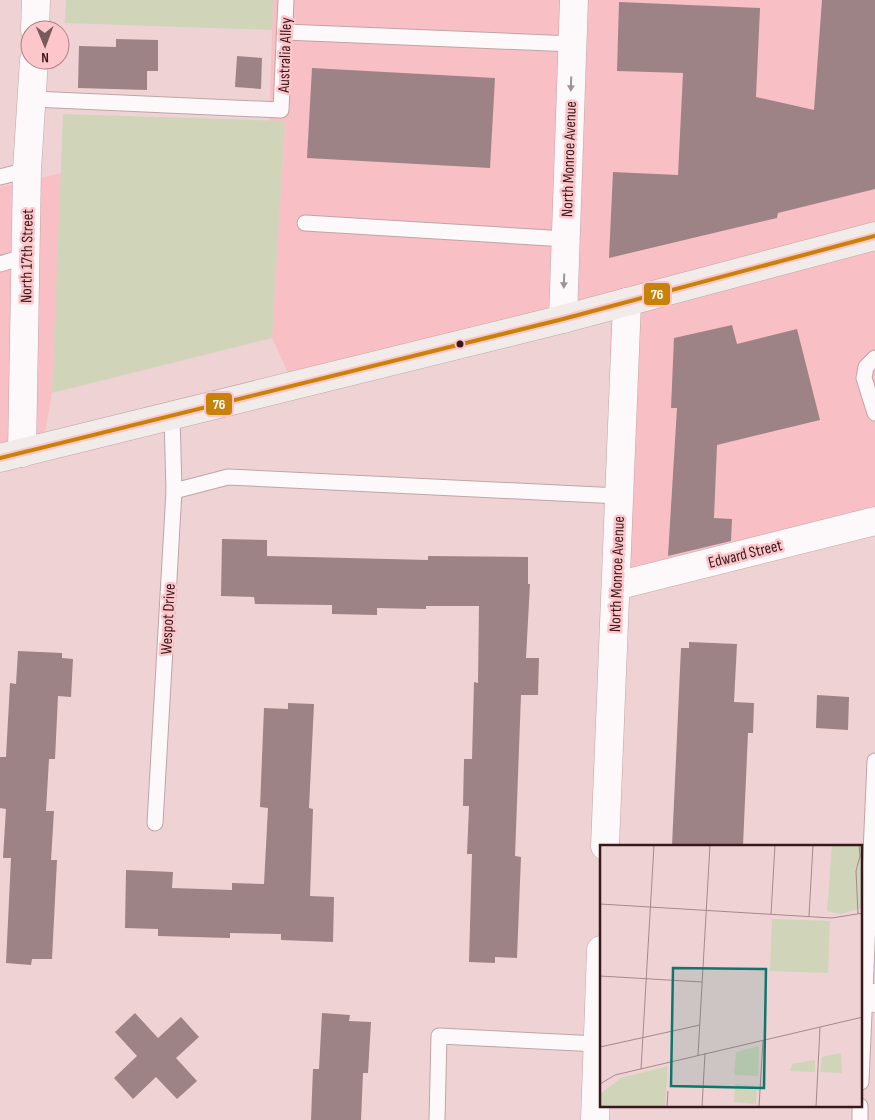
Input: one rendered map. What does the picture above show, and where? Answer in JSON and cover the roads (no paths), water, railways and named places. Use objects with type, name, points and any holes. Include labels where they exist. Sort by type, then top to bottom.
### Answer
[{"type":"street","points":[[35,20],[36,0]]},
{"type":"street","name":"North Monroe Avenue","points":[[563,319],[574,0]]},
{"type":"street","name":"North 17th Street","points":[[11,456],[26,256],[27,170],[34,70]]},
{"type":"street","points":[[11,456],[563,319],[875,236]]},
{"type":"street","name":"North Monroe Avenue","points":[[605,845],[627,302]]},
{"type":"street","name":"Edward Street","points":[[616,586],[875,521]]},
{"type":"street","points":[[595,1120],[600,988]]},
{"type":"lane","name":"Australia Alley","points":[[33,100],[281,110],[286,0]]},
{"type":"lane","points":[[285,32],[573,44]]},
{"type":"lane","points":[[0,177],[27,170]]},
{"type":"lane","points":[[305,223],[566,239]]},
{"type":"lane","points":[[0,264],[26,256]]},
{"type":"lane","points":[[875,358],[866,367],[864,378],[875,413]]},
{"type":"lane","name":"Wespot Drive","points":[[155,823],[174,491],[172,416]]},
{"type":"lane","points":[[174,491],[228,477],[619,496]]},
{"type":"lane","points":[[862,1068],[867,997],[875,761]]},
{"type":"lane","points":[[437,1120],[439,1036],[598,1044]]}]
